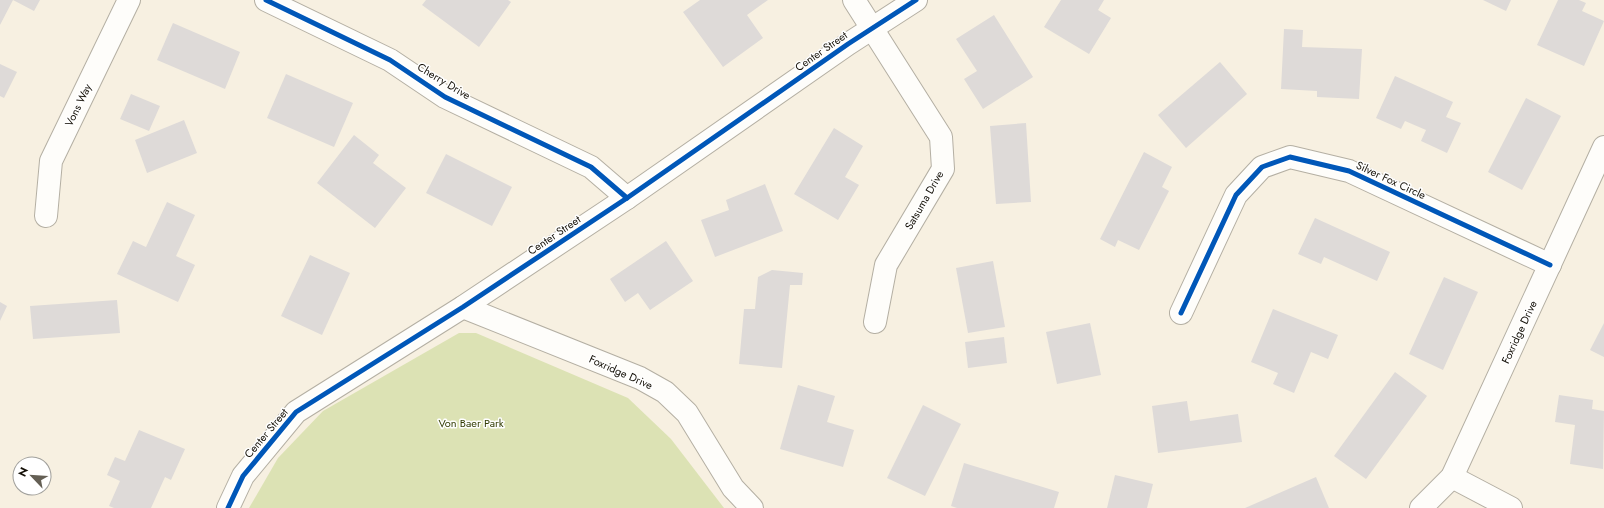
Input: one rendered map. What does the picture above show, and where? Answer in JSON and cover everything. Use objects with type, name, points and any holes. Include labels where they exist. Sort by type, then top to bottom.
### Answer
[{"type":"street","name":"Vons Way","points":[[46,216],[51,161],[129,0]]},
{"type":"street","name":"Cherry Drive","points":[[266,0],[390,60],[445,97],[591,167],[628,198]]},
{"type":"street","name":"Satsuma Drive","points":[[854,0],[941,137],[943,169],[886,265],[875,322]]},
{"type":"street","name":"Center Street","points":[[228,508],[243,476],[296,412],[463,307],[628,198],[872,28],[916,0]]},
{"type":"street","name":"Foxridge Drive","points":[[1421,508],[1452,477],[1604,147]]},
{"type":"street","name":"Silver Fox Circle","points":[[1181,313],[1236,195],[1262,167],[1290,157],[1349,171],[1550,265]]},
{"type":"street","name":"Foxridge Drive","points":[[463,307],[640,378],[665,392],[687,413],[733,488],[752,508]]},
{"type":"street","points":[[1452,477],[1511,508]]},
{"type":"green space","name":"Von Baer Park","points":[[459,333],[476,333],[628,398],[671,439],[724,508],[249,508],[278,458],[323,411]]},
{"type":"building","points":[[0,0],[13,0],[0,25]]},
{"type":"building","points":[[13,0],[40,0],[34,11]]},
{"type":"building","points":[[426,0],[508,0],[511,2],[479,47],[422,5]]},
{"type":"building","points":[[700,0],[768,0],[747,15],[763,38],[723,67],[683,12]]},
{"type":"building","points":[[1061,0],[1104,0],[1098,10],[1111,18],[1089,54],[1044,27]]},
{"type":"building","points":[[1483,0],[1511,0],[1506,11]]},
{"type":"building","points":[[1558,0],[1579,0],[1586,3],[1582,11],[1604,21],[1584,66],[1537,45]]},
{"type":"building","points":[[994,15],[1033,77],[983,109],[964,79],[977,71],[956,39]]},
{"type":"building","points":[[173,23],[240,52],[225,89],[157,60]]},
{"type":"building","points":[[1284,29],[1303,30],[1302,47],[1362,49],[1359,99],[1317,97],[1317,91],[1281,89]]},
{"type":"building","points":[[1220,62],[1247,94],[1186,148],[1158,115]]},
{"type":"building","points":[[0,64],[17,72],[4,98],[0,96]]},
{"type":"building","points":[[286,74],[353,103],[334,147],[267,118]]},
{"type":"building","points":[[1395,76],[1453,102],[1446,117],[1461,123],[1447,153],[1421,141],[1426,130],[1405,121],[1401,129],[1376,118]]},
{"type":"building","points":[[131,94],[160,106],[149,131],[120,119]]},
{"type":"building","points":[[1526,98],[1561,116],[1522,190],[1488,172]]},
{"type":"building","points":[[184,120],[197,153],[147,173],[135,140]]},
{"type":"building","points":[[1026,123],[1031,202],[996,204],[990,126]]},
{"type":"building","points":[[834,128],[863,146],[845,177],[859,185],[838,220],[794,194]]},
{"type":"building","points":[[354,135],[379,155],[373,163],[406,188],[375,228],[317,183]]},
{"type":"building","points":[[1144,152],[1172,167],[1162,187],[1169,191],[1139,250],[1118,240],[1115,247],[1100,239]]},
{"type":"building","points":[[446,154],[512,187],[492,226],[426,193]]},
{"type":"building","points":[[765,184],[783,231],[715,257],[701,220],[729,210],[726,200]]},
{"type":"building","points":[[167,202],[195,215],[176,256],[195,265],[178,302],[117,274],[133,241],[146,247]]},
{"type":"building","points":[[1315,218],[1390,252],[1377,281],[1324,257],[1321,264],[1298,254]]},
{"type":"building","points":[[666,241],[693,281],[650,310],[638,293],[625,302],[610,279]]},
{"type":"building","points":[[310,255],[350,273],[322,335],[281,316]]},
{"type":"building","points":[[993,261],[1005,327],[968,333],[956,268]]},
{"type":"building","points":[[772,270],[803,273],[802,285],[790,285],[782,368],[739,364],[744,309],[755,309],[758,277]]},
{"type":"building","points":[[1444,277],[1478,292],[1443,370],[1409,354]]},
{"type":"building","points":[[117,300],[120,333],[33,339],[30,306]]},
{"type":"building","points":[[0,302],[7,306],[0,321]]},
{"type":"building","points":[[1273,309],[1338,335],[1328,359],[1311,352],[1294,393],[1273,384],[1278,373],[1251,362]]},
{"type":"building","points":[[1090,323],[1101,375],[1057,384],[1046,332]]},
{"type":"building","points":[[1604,323],[1604,357],[1590,350]]},
{"type":"building","points":[[1004,337],[1007,363],[968,368],[965,342]]},
{"type":"building","points":[[1395,372],[1427,396],[1366,479],[1334,456]]},
{"type":"building","points":[[798,385],[835,396],[827,422],[854,430],[843,467],[780,449]]},
{"type":"building","points":[[1559,395],[1593,400],[1592,409],[1604,411],[1603,469],[1570,464],[1575,425],[1555,422]]},
{"type":"building","points":[[1187,401],[1190,421],[1238,414],[1242,442],[1158,453],[1152,406]]},
{"type":"building","points":[[923,405],[961,424],[925,496],[887,478]]},
{"type":"building","points":[[139,430],[185,449],[171,480],[165,477],[151,508],[114,508],[109,506],[120,481],[107,475],[115,457],[125,461]]},
{"type":"building","points":[[964,463],[1059,492],[1054,508],[957,508],[951,506]]},
{"type":"building","points":[[1115,475],[1153,484],[1147,508],[1107,508]]},
{"type":"building","points":[[1316,477],[1329,508],[1245,508]]},
{"type":"cycle path","points":[[266,0],[390,60],[445,97],[591,167],[627,198]]},
{"type":"cycle path","points":[[228,508],[243,476],[296,412],[463,307],[627,198],[848,44],[916,0]]},
{"type":"cycle path","points":[[1181,313],[1236,195],[1262,167],[1290,157],[1349,171],[1550,265]]}]
